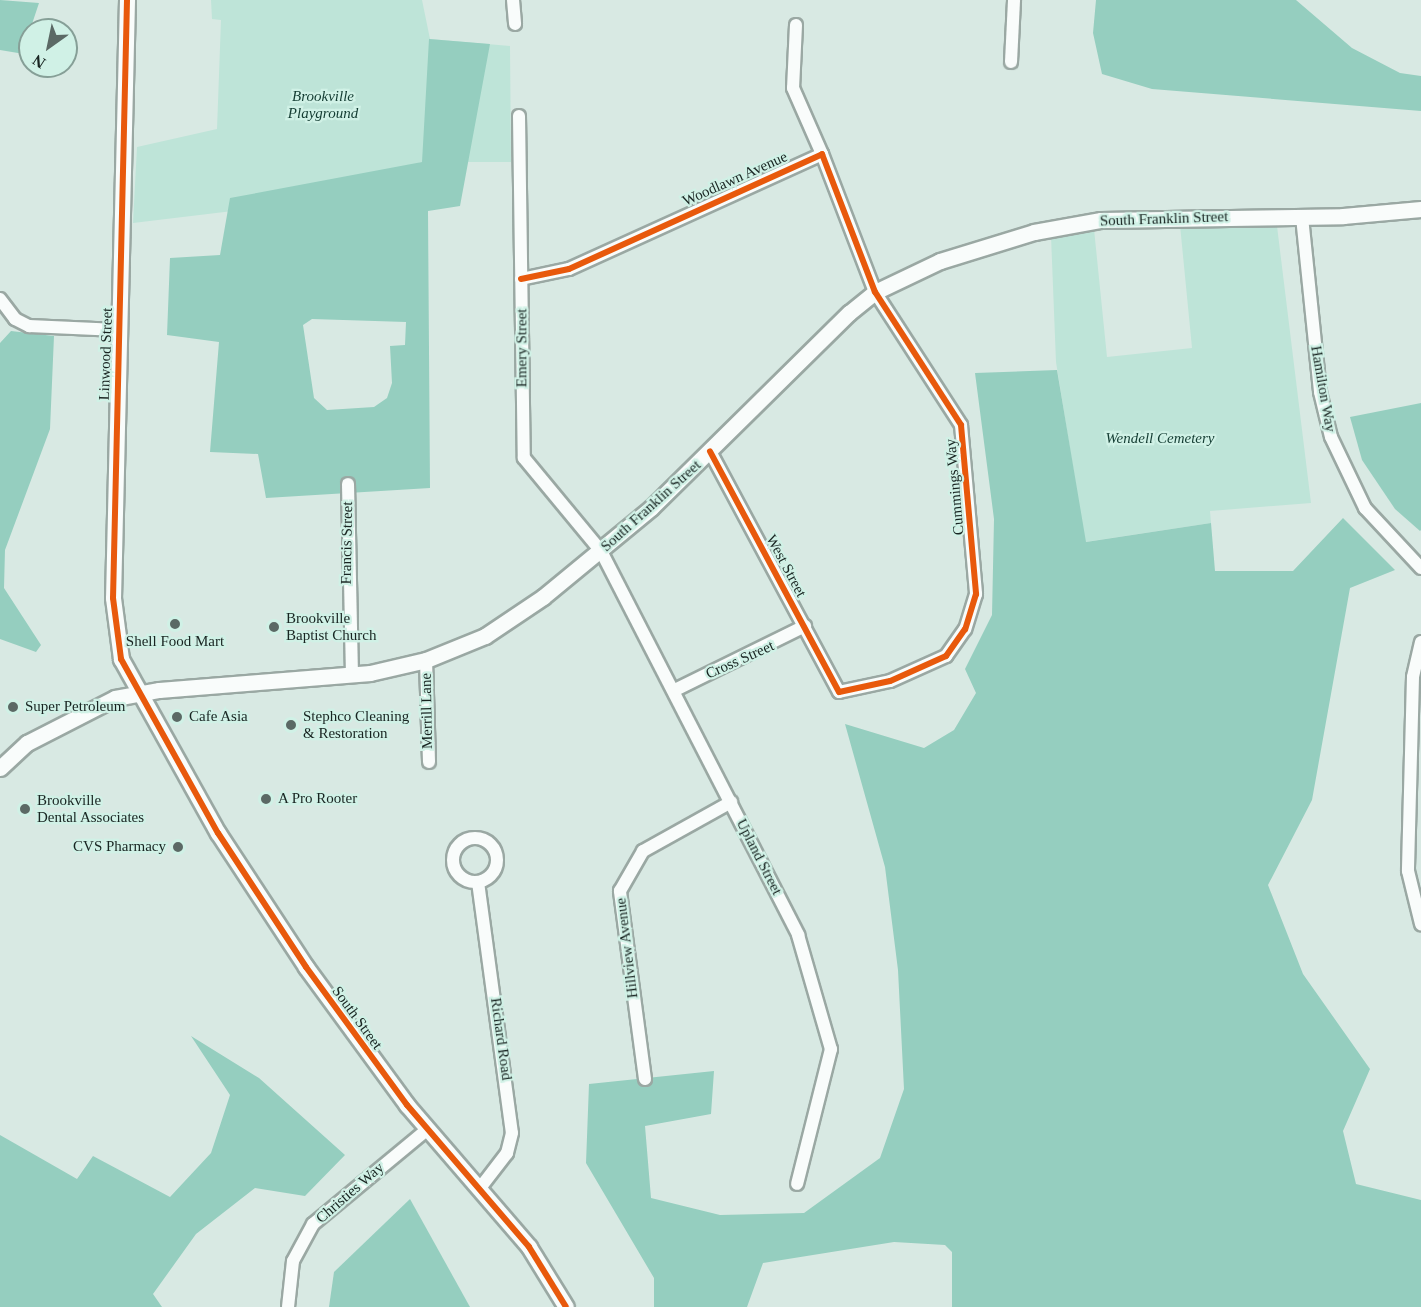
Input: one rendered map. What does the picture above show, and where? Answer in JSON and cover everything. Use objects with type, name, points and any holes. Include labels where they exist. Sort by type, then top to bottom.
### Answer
[{"type":"main road","name":"Linwood Street","points":[[128,6],[118,330],[114,623],[122,659],[138,693]]},
{"type":"main road","name":"South Franklin Street","points":[[0,768],[27,743],[76,714],[138,693],[352,674],[426,660],[510,621],[601,551],[710,451],[814,344],[876,292],[940,261],[1067,224],[1131,217],[1302,217],[1421,209]]},
{"type":"main road","name":"South Street","points":[[138,693],[243,874],[351,1031],[428,1129],[529,1247],[566,1307]]},
{"type":"street","points":[[513,0],[516,24]]},
{"type":"street","points":[[1011,62],[1014,0]]},
{"type":"street","points":[[796,25],[794,88],[876,292]]},
{"type":"street","name":"Emery Street","points":[[519,116],[524,458],[601,551]]},
{"type":"street","name":"Woodlawn Avenue","points":[[521,279],[569,269],[822,154]]},
{"type":"street","name":"Hamilton Way","points":[[1302,217],[1320,392],[1331,437],[1365,508],[1421,568]]},
{"type":"street","name":"Cummings Way","points":[[839,692],[890,681],[946,656],[965,629],[976,594],[962,425],[876,292]]},
{"type":"street","points":[[0,299],[15,319],[29,326],[118,330]]},
{"type":"street","name":"West Street","points":[[710,451],[839,692]]},
{"type":"street","name":"Francis Street","points":[[348,484],[352,674]]},
{"type":"street","name":"Upland Street","points":[[601,551],[675,690],[793,923],[830,1038],[829,1066],[797,1184]]},
{"type":"street","name":"Cross Street","points":[[675,690],[805,626]]},
{"type":"street","points":[[1421,642],[1413,685],[1408,871],[1421,924]]},
{"type":"street","name":"Merrill Lane","points":[[426,660],[429,762]]},
{"type":"street","name":"Hillview Avenue","points":[[645,1079],[620,891],[643,850],[731,802]]},
{"type":"street","name":"Richard Road","points":[[478,882],[512,1133],[507,1153],[480,1188]]},
{"type":"street","name":"Christies Way","points":[[288,1307],[293,1261],[313,1224],[428,1129]]},
{"type":"green space","points":[[0,0],[39,3],[34,18],[18,18],[18,53],[0,50]]},
{"type":"green space","name":"Brookville Playground","points":[[211,0],[422,0],[430,39],[510,46],[511,162],[422,162],[241,210],[133,223],[137,147],[217,129],[221,20],[212,19]]},
{"type":"green space","points":[[1096,0],[1296,0],[1352,48],[1400,73],[1421,76],[1421,111],[1152,89],[1102,74],[1093,33]]},
{"type":"green space","points":[[429,39],[490,44],[460,206],[428,211],[430,488],[266,498],[258,454],[210,452],[219,342],[167,335],[170,258],[220,255],[230,198],[422,162]],"holes":[[[312,319],[406,322],[405,345],[390,346],[392,383],[387,398],[374,407],[327,410],[314,398],[303,325]]]},
{"type":"green space","name":"Wendell Cemetery","points":[[1180,225],[1277,226],[1311,503],[1210,511],[1211,523],[1085,542],[1056,362],[1051,236],[1094,229],[1107,357],[1192,348]]},
{"type":"green space","points":[[11,331],[54,336],[50,429],[5,550],[4,588],[41,645],[36,652],[0,639],[0,343]]},
{"type":"green space","points":[[1057,370],[1086,542],[1211,523],[1215,571],[1293,571],[1343,518],[1395,570],[1350,588],[1312,800],[1268,885],[1303,974],[1370,1069],[1343,1131],[1356,1184],[1421,1200],[1421,1307],[952,1307],[952,1252],[945,1245],[894,1242],[763,1263],[747,1307],[654,1307],[654,1278],[586,1163],[589,1084],[714,1071],[711,1114],[645,1126],[651,1198],[720,1215],[804,1213],[880,1158],[904,1089],[898,970],[885,867],[845,724],[924,748],[954,730],[976,693],[965,669],[992,615],[994,519],[975,373]]},
{"type":"green space","points":[[1421,403],[1420,531],[1395,509],[1362,460],[1350,417]]},
{"type":"green space","points":[[191,1036],[259,1078],[345,1155],[305,1196],[255,1188],[196,1234],[153,1294],[162,1307],[0,1307],[0,1135],[77,1179],[93,1156],[170,1197],[211,1153],[230,1095]]},
{"type":"green space","points":[[410,1199],[470,1307],[329,1307],[334,1272]]},
{"type":"cycle path","points":[[127,0],[113,598],[121,659],[218,833],[306,967],[407,1105],[529,1247],[566,1307]]},
{"type":"cycle path","points":[[521,279],[569,269],[822,154],[875,292],[961,425],[976,594],[965,629],[946,656],[890,681],[839,692],[710,451]]},
{"type":"place","name":"Shell Food Mart","points":[[175,624]]},
{"type":"place","name":"Brookville Baptist Church","points":[[274,627]]},
{"type":"place","name":"Super Petroleum","points":[[13,707]]},
{"type":"place","name":"Cafe Asia","points":[[177,717]]},
{"type":"place","name":"Stephco Cleaning & Restoration","points":[[291,725]]},
{"type":"place","name":"A Pro Rooter","points":[[266,799]]},
{"type":"place","name":"Brookville Dental Associates","points":[[25,809]]},
{"type":"place","name":"CVS Pharmacy","points":[[178,847]]}]
